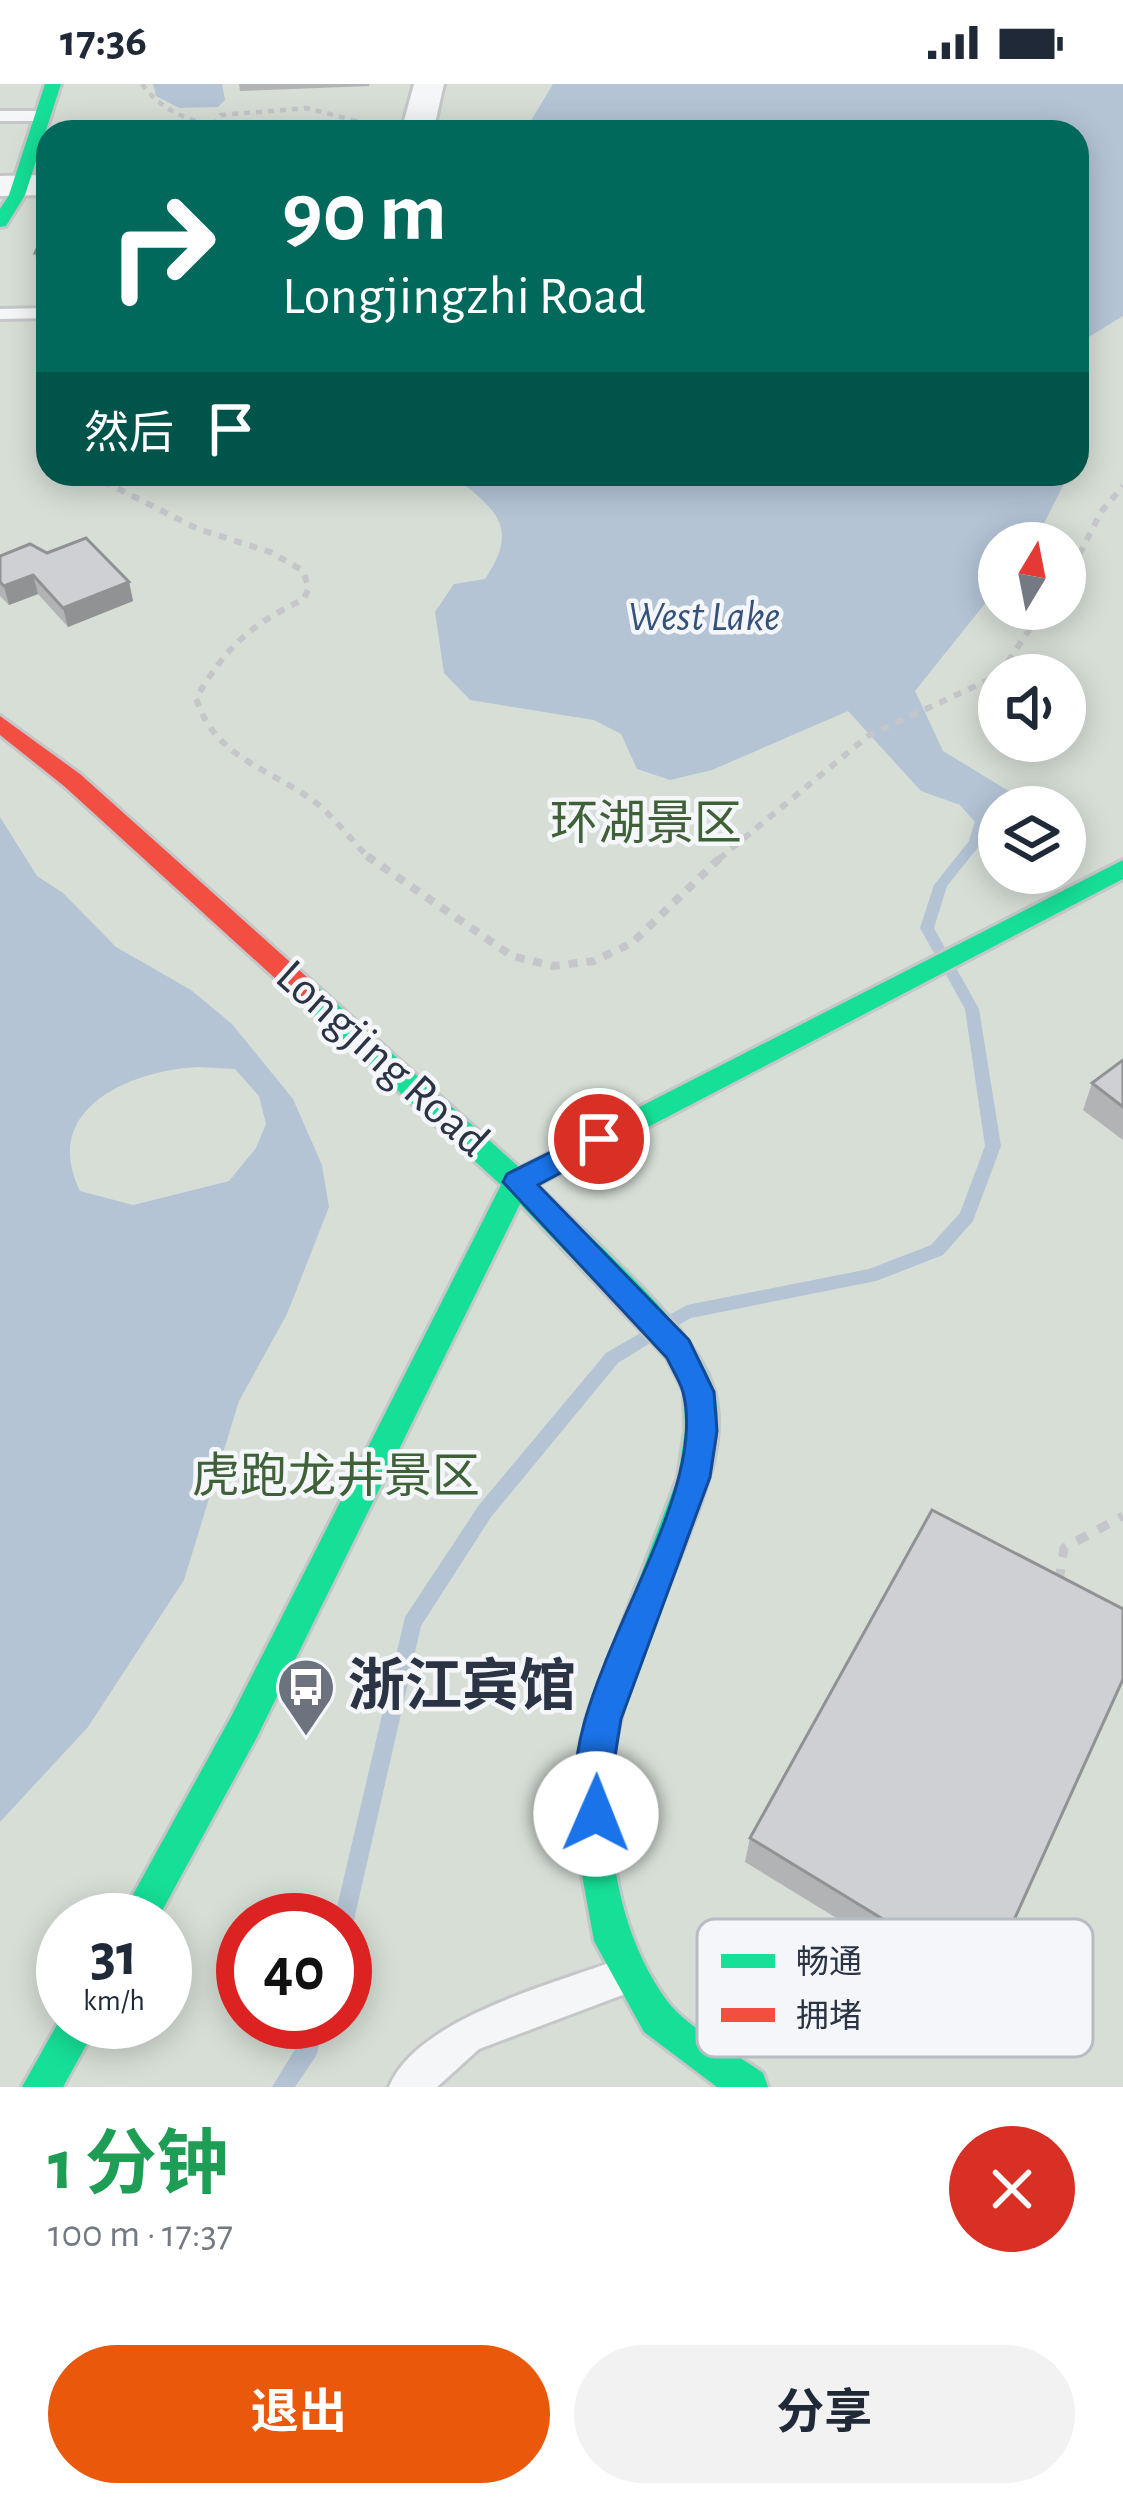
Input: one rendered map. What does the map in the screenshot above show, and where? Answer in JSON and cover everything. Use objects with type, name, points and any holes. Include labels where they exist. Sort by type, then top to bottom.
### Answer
[{"type":"street","points":[[42,120],[53,84]]},
{"type":"street","points":[[419,120],[429,84]]},
{"type":"street","points":[[0,222],[23,185],[36,140]]},
{"type":"street","name":"Longjing Road","points":[[0,723],[90,796],[517,1182],[244,1727],[152,1893]]},
{"type":"street","points":[[697,2049],[657,2019],[612,1941],[597,1858],[595,1769],[603,1719],[694,1477],[701,1431],[699,1392],[673,1344],[517,1182],[1123,868]]},
{"type":"street","points":[[41,2087],[64,2049]]},
{"type":"street","points":[[708,2057],[749,2087]]},
{"type":"lane","points":[[0,116],[43,116]]},
{"type":"lane","points":[[0,314],[36,314]]},
{"type":"lane","points":[[408,2087],[467,2036],[631,1974]]},
{"type":"path","points":[[142,84],[162,109],[197,120]]},
{"type":"path","points":[[217,120],[290,107],[354,120]]},
{"type":"path","points":[[113,486],[198,529],[269,552],[302,570],[309,587],[304,599],[253,624],[220,658],[196,698],[205,727],[243,759],[314,801],[369,858],[512,956],[553,966],[594,961],[632,943],[726,852],[868,736],[978,685]]},
{"type":"path","points":[[1086,542],[1101,512],[1123,486]]},
{"type":"path","points":[[1058,1588],[1064,1548],[1123,1516]]},
{"type":"green space","name":"环湖景区","points":[[0,84],[1123,84],[1123,2087],[0,2087]]},
{"type":"water","points":[[153,84],[222,84],[225,100],[218,107],[179,108],[156,96]]},
{"type":"water","points":[[553,84],[1123,84],[1123,316],[1089,337],[1089,120],[531,120]]},
{"type":"water","name":"West Lake","points":[[466,486],[1063,486],[1045,522],[978,522],[978,612],[915,691],[943,751],[1000,786],[978,786],[978,826],[960,805],[921,791],[848,711],[712,770],[670,780],[637,769],[621,734],[594,720],[470,700],[444,673],[435,612],[454,584],[485,579],[496,560],[502,531],[490,508]]},
{"type":"water","points":[[0,817],[37,876],[63,893],[116,947],[191,990],[232,1024],[293,1099],[322,1165],[329,1207],[287,1314],[239,1401],[184,1580],[88,1727],[0,1822]],"holes":[[[235,1069],[259,1096],[266,1124],[256,1148],[229,1181],[133,1205],[80,1191],[71,1162],[72,1138],[82,1117],[98,1100],[120,1086],[171,1070]]]},
{"type":"building","points":[[86,538],[129,582],[63,608],[33,575],[4,586],[0,582],[0,556],[30,544],[47,553]]},
{"type":"building","points":[[1123,1060],[1123,1107],[1092,1083]]},
{"type":"building","points":[[932,1510],[1123,1609],[1123,1679],[1014,1919],[883,1919],[750,1838]]},
{"type":"waterway","points":[[675,1320],[687,1312],[870,1276],[937,1250],[967,1216],[993,1146],[972,1009],[927,928],[941,885],[975,842],[982,821],[976,812]]},
{"type":"waterway","points":[[350,1893],[412,1623],[485,1511],[612,1358],[644,1338]]},
{"type":"waterway","points":[[283,2087],[307,2049]]},
{"type":"traffic: fast","points":[[41,120],[53,84]]},
{"type":"traffic: fast","points":[[0,222],[17,195],[36,136]]},
{"type":"traffic: fast","points":[[517,1182],[1123,868]]},
{"type":"traffic: fast","points":[[309,994],[517,1182],[678,1349],[699,1392],[701,1431],[694,1477],[603,1719],[595,1769],[597,1858],[612,1941],[657,2019],[697,2049]]},
{"type":"traffic: fast","points":[[152,1893],[244,1727],[517,1182]]},
{"type":"traffic: fast","points":[[41,2087],[64,2049]]},
{"type":"traffic: fast","points":[[708,2057],[749,2087]]},
{"type":"traffic: jam","points":[[0,723],[72,780],[309,994]]},
{"type":"place","name":"浙江宾馆","points":[[306,1738]]},
{"type":"route","points":[[596,1814],[595,1769],[603,1719],[694,1477],[701,1431],[699,1392],[678,1349],[517,1182],[599,1139]]},
{"type":"park label","name":"虎跑龙井景区","points":[[336,1478]]}]
